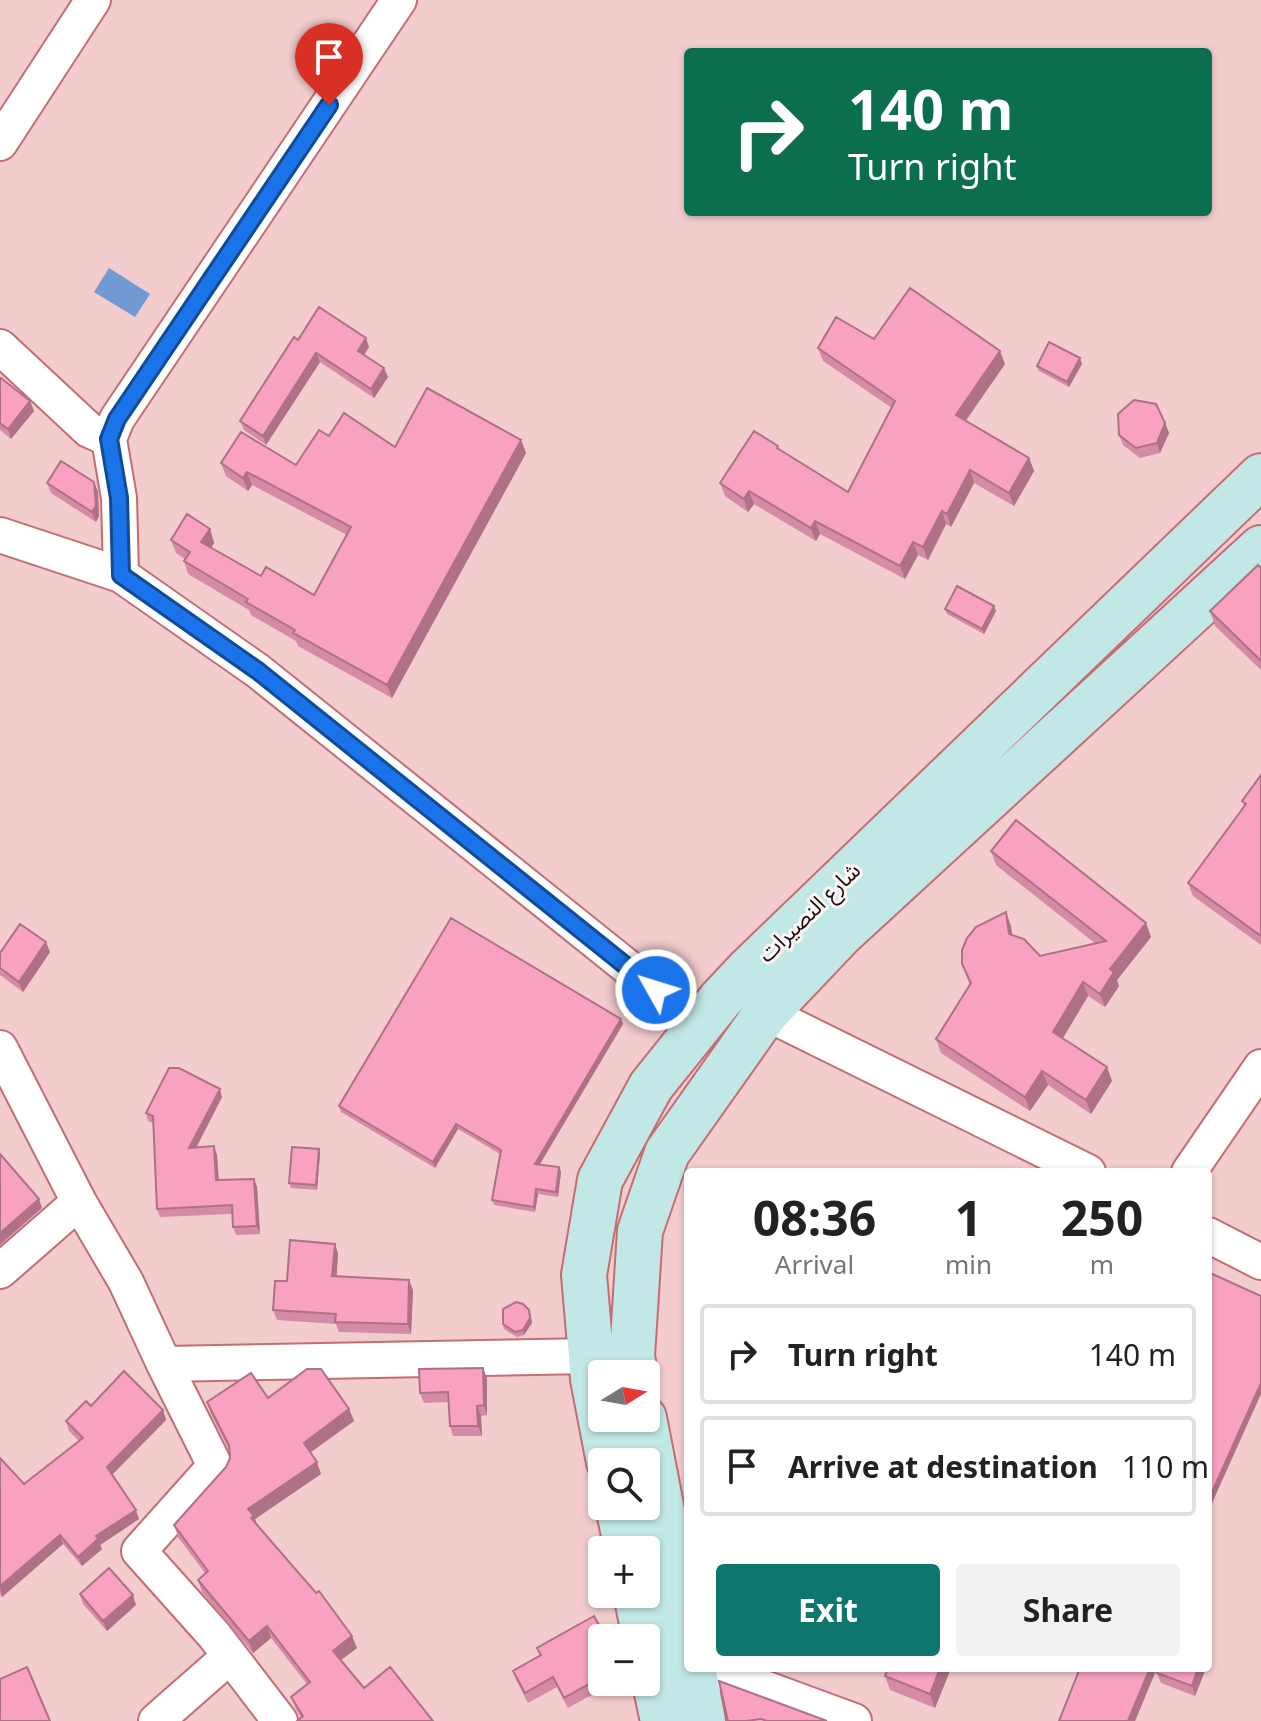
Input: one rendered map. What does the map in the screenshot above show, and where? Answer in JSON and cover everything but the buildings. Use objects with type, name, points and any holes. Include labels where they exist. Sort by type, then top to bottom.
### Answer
[{"type":"main road","name":"شارع النصيرات","points":[[606,1448],[590,1356],[584,1275],[600,1180],[651,1086],[749,969],[1261,476]]},
{"type":"main road","name":"شارع النصيرات","points":[[633,1360],[640,1231],[667,1153],[766,1013],[841,934],[1261,548]]},
{"type":"main road","points":[[647,1432],[684,1624]]},
{"type":"main road","points":[[694,1672],[703,1721]]},
{"type":"main road","points":[[658,1696],[663,1721]]},
{"type":"street","points":[[0,143],[93,0]]},
{"type":"street","points":[[121,575],[119,498],[109,439],[117,419],[399,0]]},
{"type":"street","points":[[0,347],[89,430],[109,439]]},
{"type":"street","points":[[0,535],[121,575],[258,671],[701,1026]]},
{"type":"street","points":[[766,1013],[1080,1168]]},
{"type":"street","points":[[0,1048],[79,1202],[126,1282],[215,1466],[139,1551],[230,1656],[280,1721]]},
{"type":"street","points":[[1192,1168],[1261,1067]]},
{"type":"street","points":[[0,1271],[79,1202]]},
{"type":"street","points":[[1212,1237],[1261,1262]]},
{"type":"street","points":[[164,1364],[590,1356]]},
{"type":"street","points":[[156,1721],[230,1656]]},
{"type":"street","points":[[721,1672],[854,1721]]},
{"type":"water","points":[[109,268],[150,294],[135,317],[94,292]]},
{"type":"route","points":[[329,105],[117,419],[109,439],[119,498],[121,575],[258,671],[656,990]]}]
